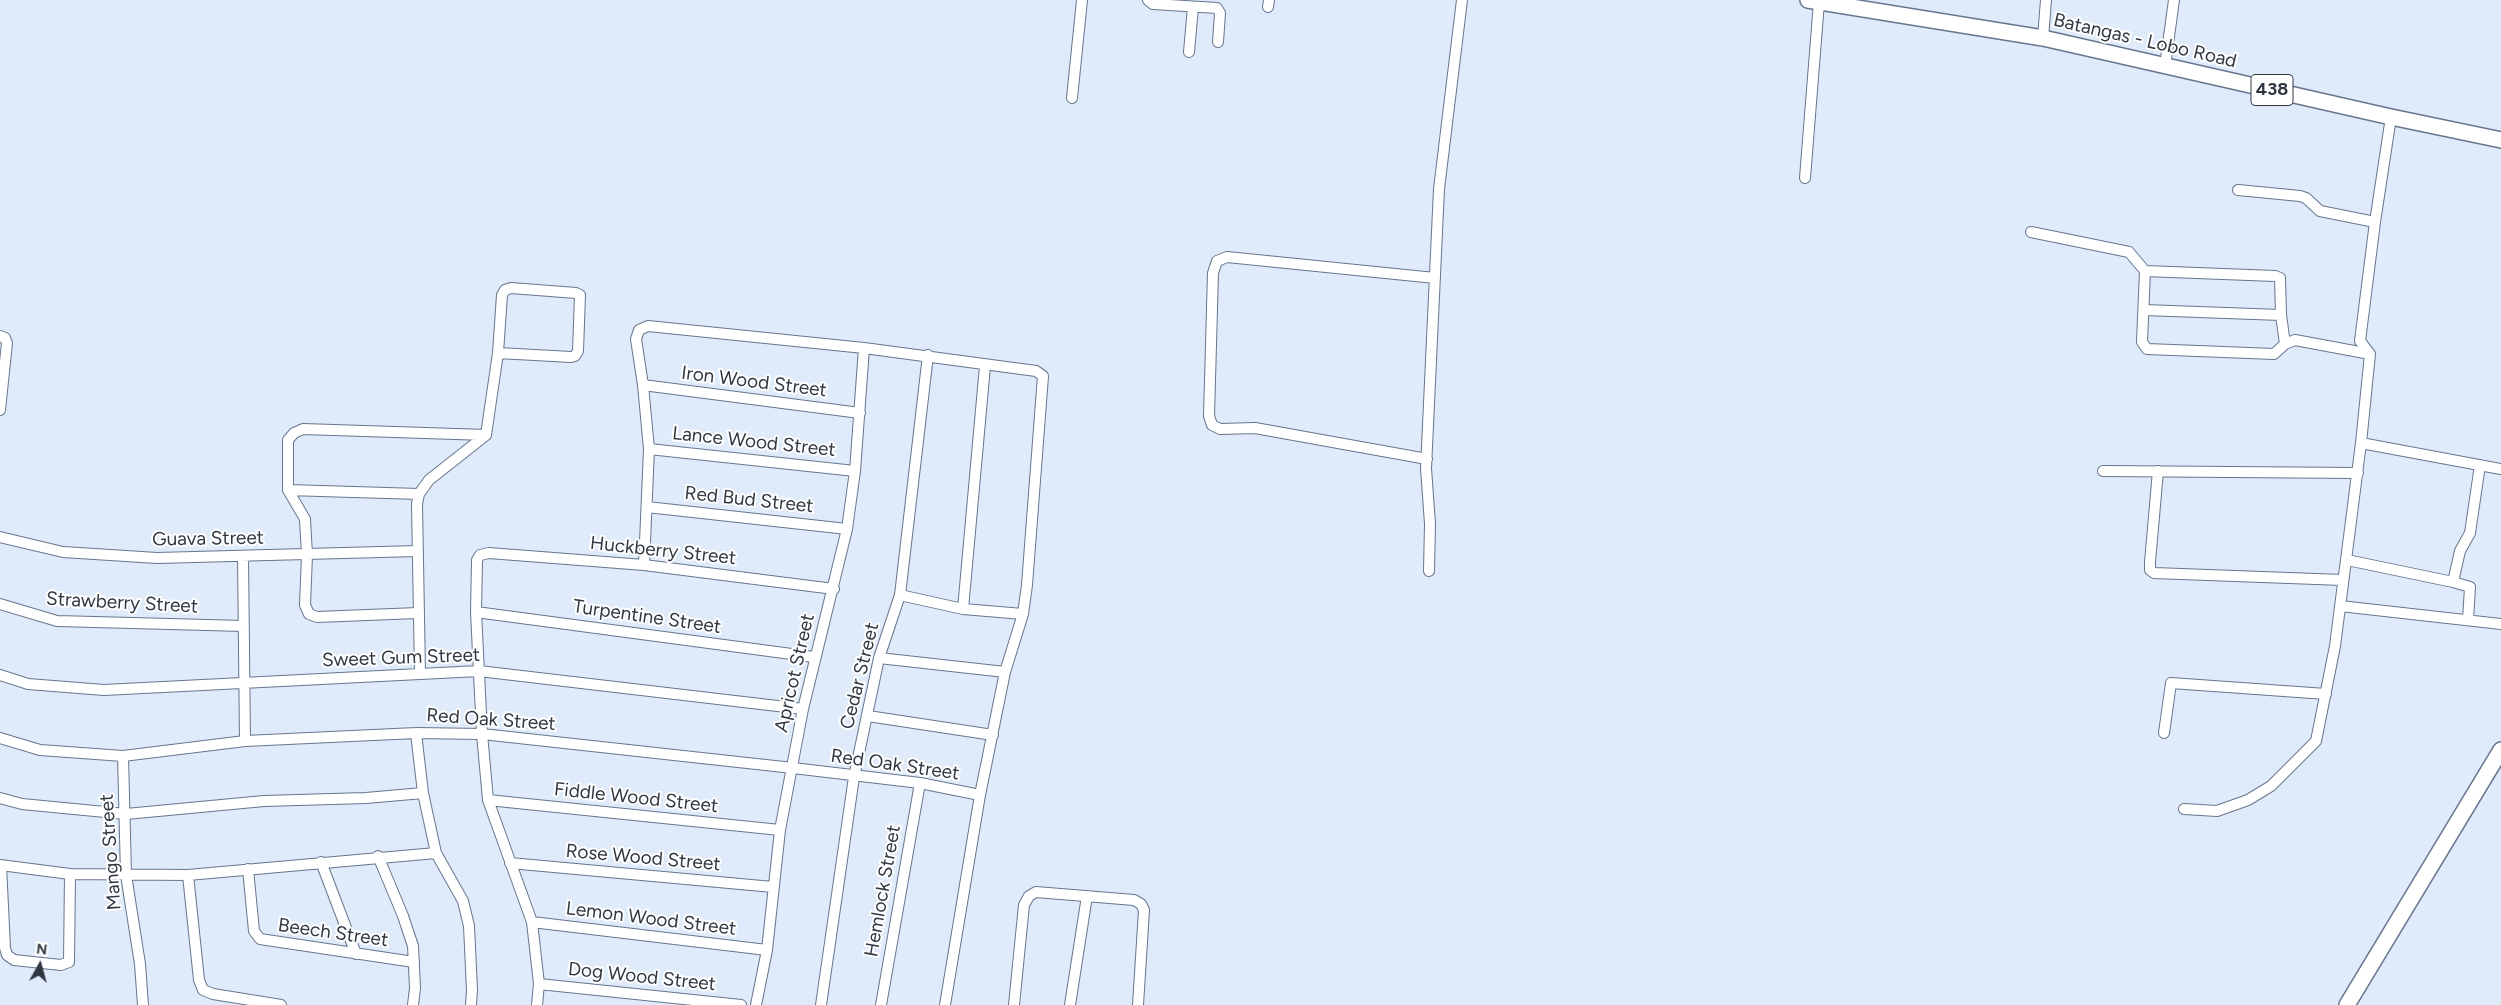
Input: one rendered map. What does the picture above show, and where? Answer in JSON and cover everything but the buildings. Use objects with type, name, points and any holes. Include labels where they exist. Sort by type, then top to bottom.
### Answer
[{"type":"main road","name":"Batangas - Lobo Road","points":[[1813,1],[2043,38],[2391,118],[2501,140]]},
{"type":"main road","points":[[2347,1005],[2501,750]]},
{"type":"street","points":[[1072,98],[1082,0]]},
{"type":"street","points":[[1148,0],[1153,4],[1219,10],[1218,42]]},
{"type":"street","points":[[1429,571],[1430,524],[1427,459],[1439,189],[1462,0]]},
{"type":"street","points":[[2043,38],[2046,0]]},
{"type":"street","points":[[2165,66],[2174,0]]},
{"type":"street","points":[[1805,178],[1813,1]]},
{"type":"street","points":[[1189,52],[1193,7]]},
{"type":"street","points":[[2184,809],[2217,811],[2248,800],[2271,786],[2316,742],[2326,694],[2340,606],[2358,472],[2370,354],[2360,341],[2375,222],[2391,118]]},
{"type":"street","points":[[2238,190],[2300,196],[2306,198],[2320,211],[2375,222]]},
{"type":"street","points":[[2031,232],[2124,249],[2130,252],[2145,271],[2142,342],[2147,349],[2267,355],[2274,354],[2285,344],[2295,340],[2370,354]]},
{"type":"street","points":[[1427,459],[1255,428],[1220,429],[1212,425],[1209,416],[1213,273],[1217,262],[1227,257],[1434,278]]},
{"type":"street","points":[[2145,271],[2275,276],[2280,278],[2282,283],[2281,314],[2285,344]]},
{"type":"street","points":[[420,673],[418,494],[428,480],[486,435],[498,353],[502,295],[506,290],[520,288],[576,292],[580,295],[578,351],[575,356],[570,358],[498,353]]},
{"type":"street","points":[[2144,310],[2281,314]]},
{"type":"street","points":[[644,565],[649,449],[643,385],[636,339],[638,330],[648,326],[928,355],[985,366],[1036,371],[1042,376],[1027,585],[1023,614],[1005,672],[980,795],[945,1005]]},
{"type":"street","points":[[0,336],[7,343],[0,410]]},
{"type":"street","name":"Apricot Street","points":[[756,1005],[767,950],[780,830],[793,768],[802,709],[814,657],[834,589],[847,528],[855,471],[864,348]]},
{"type":"street","name":"Cedar Street","points":[[821,1005],[854,777],[879,658],[900,595],[928,355]]},
{"type":"street","points":[[963,609],[985,366]]},
{"type":"street","name":"Iron Wood Street","points":[[643,385],[860,413]]},
{"type":"street","points":[[418,613],[318,617],[308,614],[305,605],[308,556],[305,520],[288,490],[288,440],[294,433],[303,429],[486,435]]},
{"type":"street","points":[[2361,443],[2501,470]]},
{"type":"street","name":"Lance Wood Street","points":[[649,449],[855,471]]},
{"type":"street","points":[[2453,582],[2460,551],[2470,533],[2480,465]]},
{"type":"street","points":[[2103,471],[2358,472]]},
{"type":"street","points":[[2158,471],[2150,562],[2150,570],[2154,573],[2343,580]]},
{"type":"street","points":[[288,490],[418,494]]},
{"type":"street","name":"Red Bud Street","points":[[647,507],[847,528]]},
{"type":"street","name":"Guava Street","points":[[0,537],[63,552],[157,558],[308,556],[418,551]]},
{"type":"street","name":"Huckberry Street","points":[[476,612],[477,560],[480,555],[489,553],[644,565],[834,589]]},
{"type":"street","points":[[243,556],[245,741]]},
{"type":"street","points":[[2347,560],[2470,586],[2468,620]]},
{"type":"street","points":[[900,595],[963,609],[1023,614]]},
{"type":"street","name":"Strawberry Street","points":[[0,604],[57,622],[244,626]]},
{"type":"street","points":[[2340,606],[2501,624]]},
{"type":"street","points":[[476,612],[482,734],[488,800],[532,922],[539,984],[537,1005]]},
{"type":"street","name":"Turpentine Street","points":[[476,612],[814,657]]},
{"type":"street","points":[[879,658],[1005,672]]},
{"type":"street","name":"Sweet Gum Street","points":[[0,675],[28,684],[104,690],[479,671],[802,709]]},
{"type":"street","points":[[2164,733],[2171,683],[2326,694]]},
{"type":"street","points":[[868,716],[993,734]]},
{"type":"street","points":[[416,733],[423,793],[436,853],[463,901],[469,926],[472,990],[470,1005]]},
{"type":"street","name":"Red Oak Street","points":[[0,738],[40,750],[123,756],[245,741],[416,733],[482,734],[920,783],[980,795]]},
{"type":"street","name":"Mango Street","points":[[123,756],[126,814],[126,875],[140,964],[143,1005]]},
{"type":"street","name":"Hemlock Street","points":[[881,1005],[920,783]]},
{"type":"street","points":[[0,798],[22,804],[126,814],[264,801],[366,798],[423,793]]},
{"type":"street","name":"Fiddle Wood Street","points":[[488,800],[780,830]]},
{"type":"street","points":[[70,874],[69,962],[61,965],[14,960],[7,955],[0,865],[70,874],[188,875],[378,856],[436,853]]},
{"type":"street","points":[[378,856],[403,916],[412,946],[414,962],[413,1005]]},
{"type":"street","points":[[321,862],[356,954]]},
{"type":"street","name":"Rose Wood Street","points":[[510,863],[773,887]]},
{"type":"street","name":"Beech Street","points":[[248,869],[254,931],[260,939],[414,962]]},
{"type":"street","points":[[188,875],[199,980],[204,990],[213,994],[281,1005]]},
{"type":"street","points":[[1014,1005],[1024,905],[1030,896],[1036,892],[1134,900],[1141,904],[1144,910],[1138,1005]]},
{"type":"street","points":[[1070,1005],[1087,896]]},
{"type":"street","name":"Lemon Wood Street","points":[[532,922],[767,950]]},
{"type":"street","name":"Dog Wood Street","points":[[539,984],[741,1005]]}]
